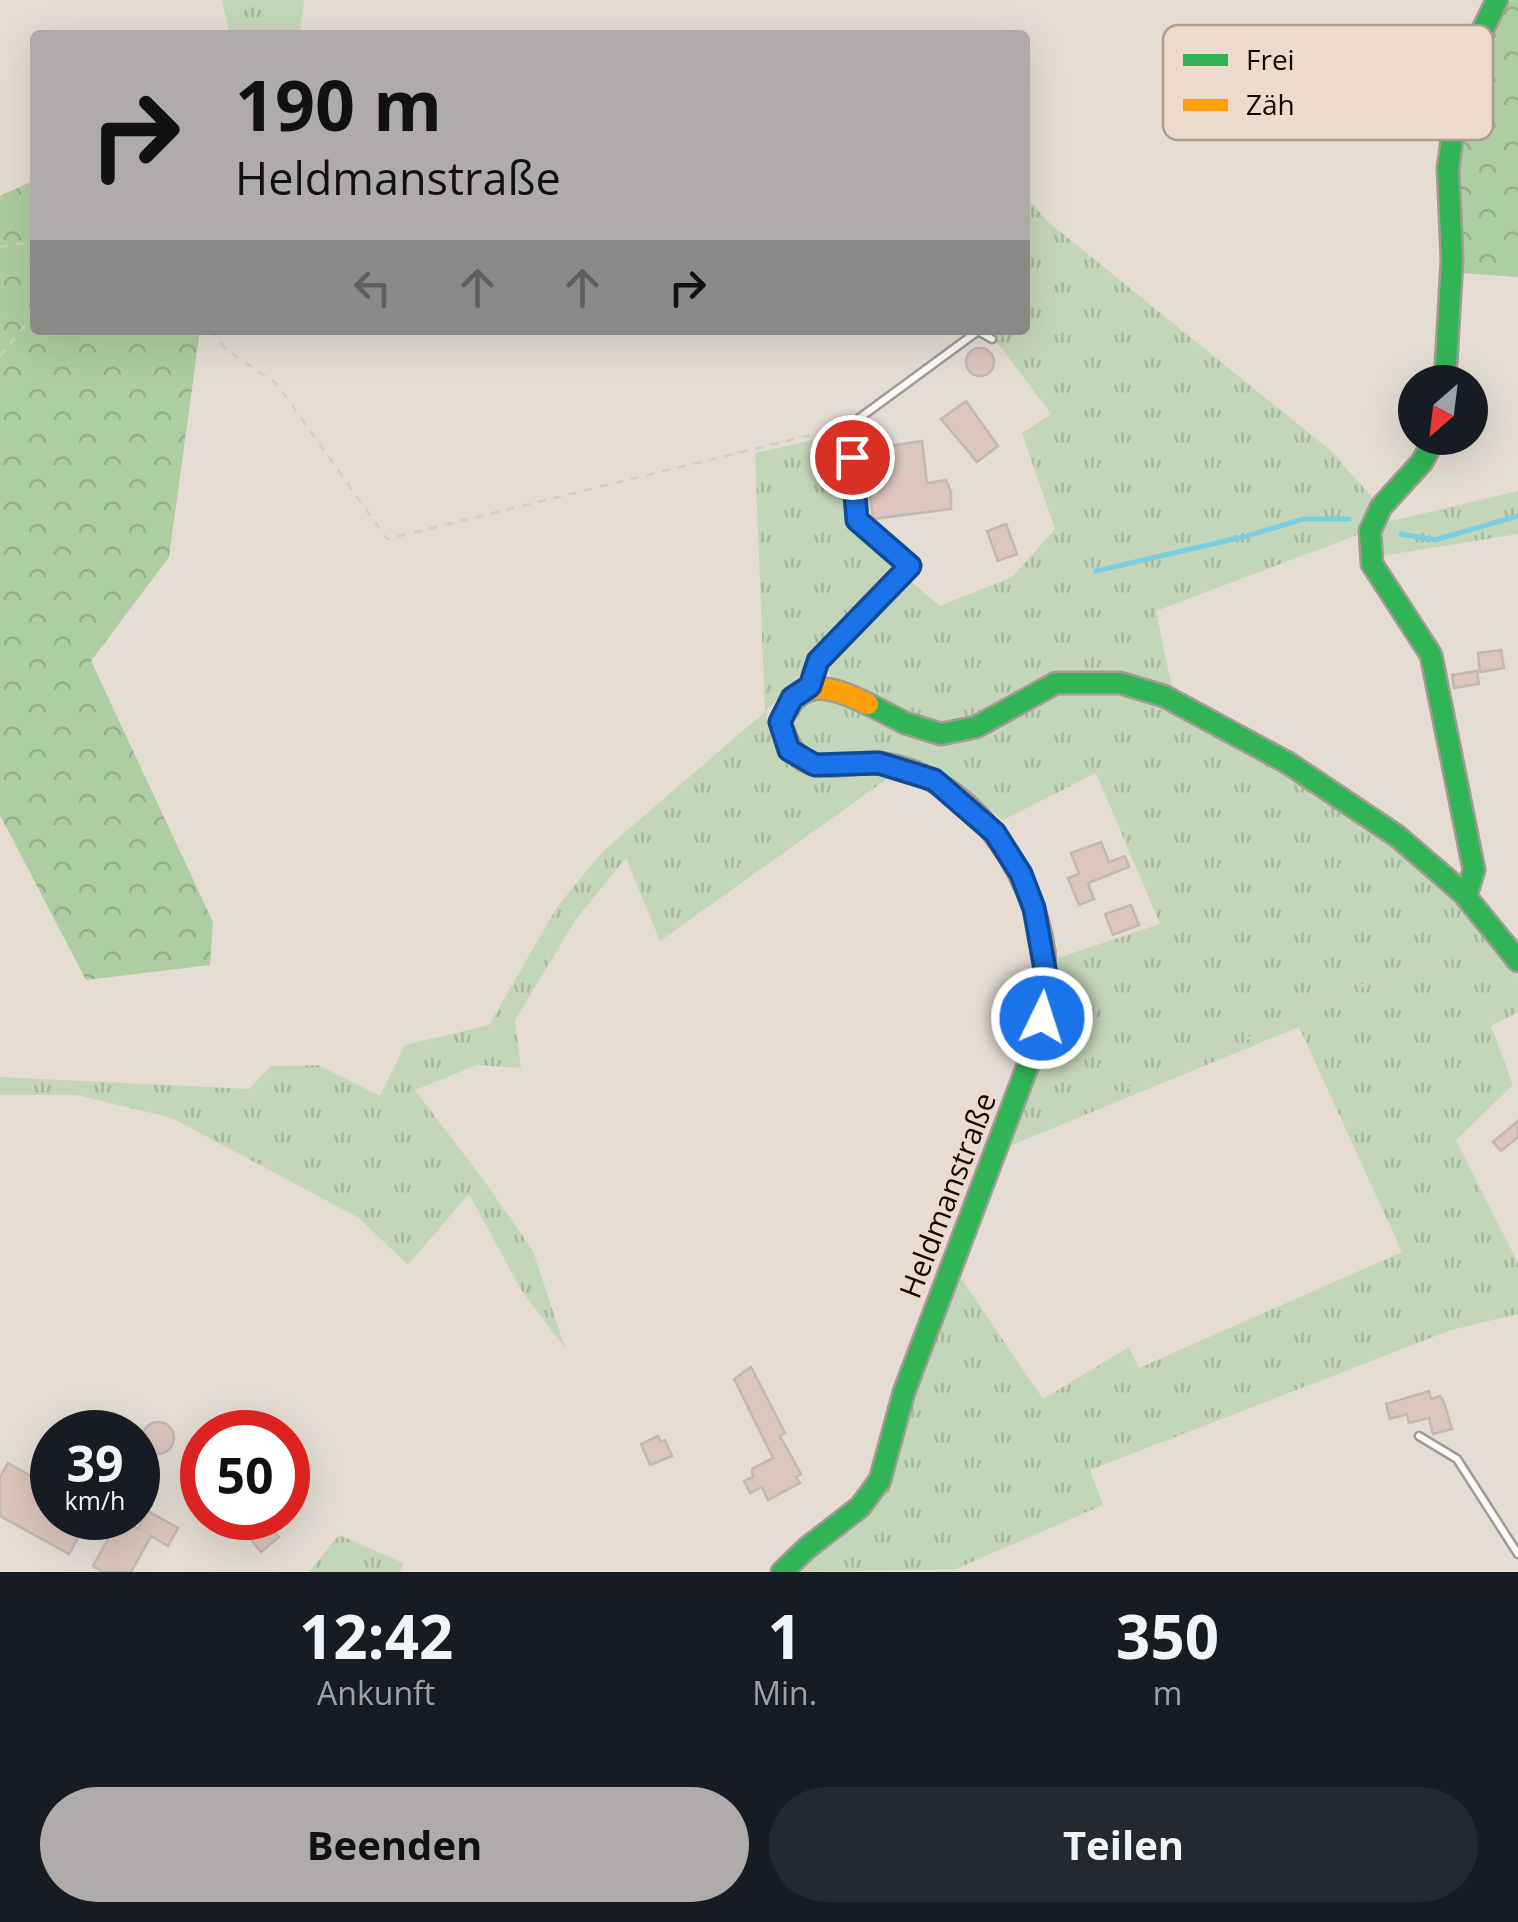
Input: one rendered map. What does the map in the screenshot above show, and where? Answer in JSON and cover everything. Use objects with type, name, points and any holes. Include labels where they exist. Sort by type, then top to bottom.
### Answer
[{"type":"main road","points":[[1486,25],[1498,0]]},
{"type":"main road","points":[[1446,365],[1452,260],[1448,168],[1452,140]]},
{"type":"main road","points":[[1426,455],[1382,507],[1370,531],[1372,564],[1431,655],[1474,870],[1466,896]]},
{"type":"main road","points":[[810,686],[832,688],[914,728],[939,734],[971,729],[1036,692],[1069,681],[1133,686],[1208,718],[1352,802],[1466,896],[1518,961]]},
{"type":"main road","name":"Heldmanstraße","points":[[782,1572],[794,1556],[819,1536],[856,1514],[880,1479],[901,1400],[1031,1057],[1042,1018],[1046,975],[1034,908],[1021,874],[995,833],[934,780],[879,763],[815,765],[789,750],[780,722],[792,698],[810,686]]},
{"type":"lane","points":[[810,686],[818,661],[910,566],[857,520],[850,426],[973,335]]},
{"type":"lane","points":[[985,335],[992,339]]},
{"type":"lane","points":[[1419,1436],[1456,1460],[1518,1554]]},
{"type":"path","points":[[0,247],[30,242]]},
{"type":"path","points":[[0,356],[30,319]]},
{"type":"path","points":[[214,335],[227,350],[276,384],[387,539],[850,426]]},
{"type":"path","points":[[999,1142],[1273,1028],[1307,1002],[1490,948]]},
{"type":"green space","points":[[222,0],[304,0],[301,30],[229,30]]},
{"type":"green space","points":[[1511,0],[1518,0],[1518,277],[1461,273],[1456,163],[1460,140],[1493,140],[1493,33]]},
{"type":"green space","points":[[30,182],[30,335],[199,335],[169,557],[91,661],[213,922],[210,965],[86,980],[0,815],[0,196]]},
{"type":"green space","points":[[1030,201],[1047,221],[1331,451],[1378,504],[1365,532],[1156,611],[1173,693],[1067,674],[967,726],[939,727],[918,722],[832,679],[824,663],[910,581],[940,606],[1012,577],[1055,529],[1022,433],[1051,414],[992,335],[1030,335]]},
{"type":"green space","points":[[844,433],[851,528],[899,571],[766,711],[771,734],[781,751],[794,762],[831,773],[894,774],[660,941],[626,858],[576,919],[515,1020],[521,1068],[477,1065],[415,1090],[533,1251],[565,1348],[522,1291],[469,1194],[408,1265],[359,1218],[172,1118],[77,1095],[0,1095],[0,1077],[249,1089],[271,1066],[318,1065],[380,1096],[405,1045],[489,1025],[557,907],[602,852],[765,712],[755,453]]},
{"type":"green space","points":[[1518,491],[1518,534],[1381,556],[1383,523]]},
{"type":"green space","points":[[1070,688],[1132,692],[1205,723],[1277,764],[1405,852],[1490,935],[1518,977],[1518,1012],[1491,1026],[1513,1085],[1456,1140],[1518,1263],[1518,1314],[1451,1330],[1090,1470],[1103,1505],[956,1569],[790,1572],[861,1517],[909,1403],[956,1271],[1043,1399],[1129,1347],[1139,1368],[1402,1252],[1299,1027],[1007,1147],[1053,988],[1055,959],[1160,924],[1096,773],[1003,820],[935,771],[817,758],[796,745],[788,724],[798,703],[813,695],[833,695],[937,742],[974,738],[1038,699]]},
{"type":"green space","points":[[339,1535],[403,1563],[400,1572],[309,1572]]},
{"type":"building","points":[[980,348],[990,352],[994,362],[990,372],[980,376],[970,372],[966,362],[970,352]]},
{"type":"building","points":[[966,401],[998,446],[977,462],[941,419]]},
{"type":"building","points":[[922,441],[927,483],[946,480],[951,509],[873,519],[864,450]]},
{"type":"building","points":[[1006,524],[1017,554],[998,561],[987,531]]},
{"type":"building","points":[[1501,650],[1504,668],[1480,672],[1478,653]]},
{"type":"building","points":[[1477,671],[1479,684],[1454,688],[1452,675]]},
{"type":"building","points":[[1101,842],[1109,862],[1125,856],[1129,867],[1088,883],[1094,899],[1079,905],[1068,878],[1079,874],[1071,853]]},
{"type":"building","points":[[1131,905],[1139,925],[1113,935],[1105,914]]},
{"type":"building","points":[[1518,1121],[1518,1137],[1501,1151],[1493,1142]]},
{"type":"building","points":[[751,1367],[801,1474],[796,1477],[800,1483],[768,1500],[762,1487],[750,1493],[744,1481],[753,1477],[752,1469],[773,1458],[734,1379]]},
{"type":"building","points":[[1429,1391],[1431,1399],[1440,1396],[1444,1402],[1452,1429],[1433,1434],[1429,1418],[1409,1423],[1407,1414],[1390,1419],[1386,1404]]},
{"type":"building","points":[[160,1422],[170,1426],[170,1450],[160,1454]]},
{"type":"building","points":[[658,1436],[661,1442],[665,1440],[672,1456],[650,1465],[641,1444]]},
{"type":"building","points":[[8,1463],[30,1476],[30,1533],[0,1516],[0,1477]]},
{"type":"building","points":[[160,1518],[178,1528],[168,1546],[158,1540]]},
{"type":"building","points":[[44,1540],[77,1540],[69,1554]]},
{"type":"building","points":[[107,1540],[149,1540],[131,1572],[103,1572],[93,1566]]},
{"type":"building","points":[[251,1540],[275,1540],[261,1552]]},
{"type":"waterway","points":[[1401,534],[1435,540],[1518,516]]},
{"type":"waterway","points":[[1096,571],[1303,519],[1349,519]]},
{"type":"traffic: fast","points":[[1485,25],[1497,0]]},
{"type":"traffic: fast","points":[[1446,365],[1452,260],[1448,168],[1452,140]]},
{"type":"traffic: fast","points":[[1426,455],[1381,507],[1370,531],[1372,564],[1431,655],[1474,870],[1466,896]]},
{"type":"traffic: fast","points":[[868,704],[905,723],[941,734],[976,727],[1056,683],[1120,683],[1164,696],[1288,763],[1397,836],[1463,893],[1518,961]]},
{"type":"traffic: fast","points":[[782,1572],[860,1507],[880,1480],[904,1392],[1031,1057],[1042,1004],[1044,951]]},
{"type":"traffic: slow","points":[[868,704],[829,689],[807,691],[788,707],[780,722],[793,750],[809,763],[879,763],[911,771],[941,785],[967,805],[1010,858],[1026,888],[1044,951]]},
{"type":"route","points":[[852,457],[857,520],[910,566],[818,661],[810,686],[792,698],[780,722],[789,750],[815,765],[879,763],[934,780],[995,833],[1021,874],[1034,908],[1046,975],[1042,1018]]}]
